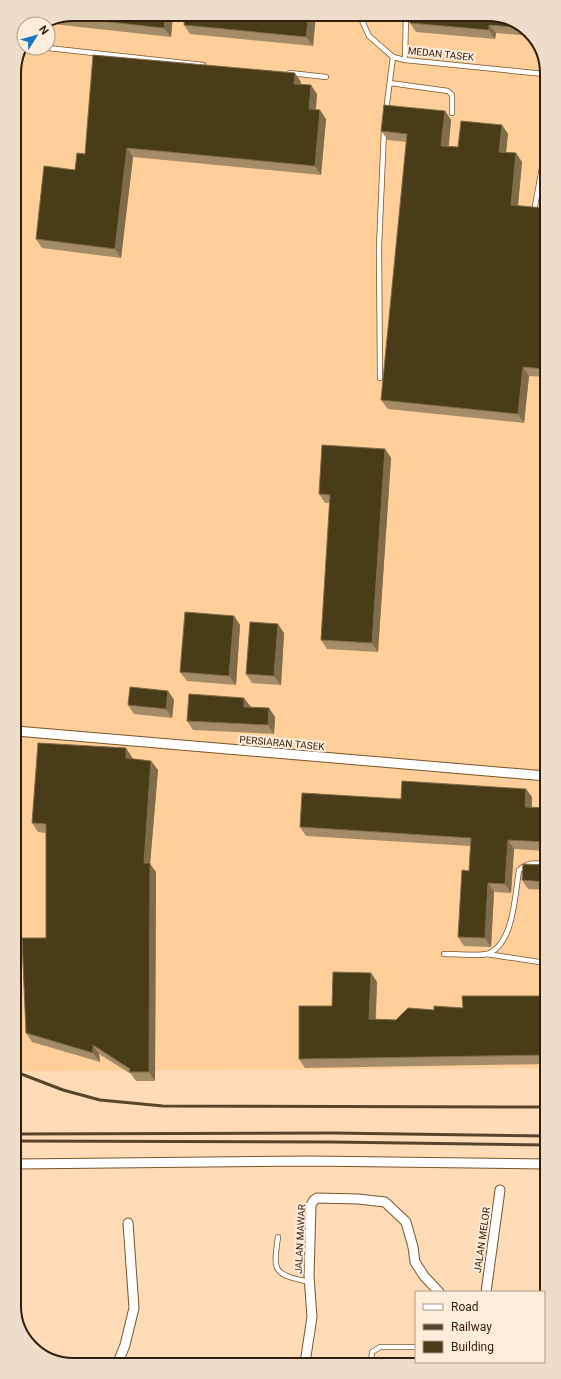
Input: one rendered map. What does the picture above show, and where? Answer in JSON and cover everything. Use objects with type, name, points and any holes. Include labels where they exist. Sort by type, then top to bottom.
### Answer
[{"type":"street","name":"PERSIARAN TASEK","points":[[21,731],[540,775]]},
{"type":"street","points":[[21,1164],[310,1161],[540,1164]]},
{"type":"street","name":"JALAN MELOR","points":[[486,1291],[500,1190]]},
{"type":"street","name":"JALAN MAWAR","points":[[306,1358],[312,1318],[309,1282],[311,1205],[317,1198],[358,1199],[385,1202],[406,1222],[415,1262],[424,1276],[438,1291]]},
{"type":"street","points":[[120,1358],[125,1345],[134,1308],[128,1224]]},
{"type":"lane","name":"MEDAN TASEK","points":[[362,21],[369,36],[393,57],[405,60],[540,74]]},
{"type":"lane","points":[[405,60],[406,21]]},
{"type":"lane","points":[[56,49],[212,66]]},
{"type":"lane","points":[[386,113],[393,57]]},
{"type":"lane","points":[[281,72],[326,77]]},
{"type":"lane","points":[[390,83],[448,91],[452,95],[452,113]]},
{"type":"lane","points":[[380,378],[379,247],[385,121]]},
{"type":"lane","points":[[535,206],[540,179]]},
{"type":"lane","points":[[486,954],[498,948],[503,942],[510,926],[519,870],[526,864],[540,864]]},
{"type":"lane","points":[[444,954],[486,954],[540,962]]},
{"type":"lane","points":[[278,1237],[275,1260],[277,1269],[283,1274],[309,1282]]},
{"type":"lane","points":[[371,1358],[372,1352],[380,1347],[415,1347]]},
{"type":"shaded area","points":[[73,21],[491,21],[505,24],[514,28],[527,39],[535,50],[540,66],[540,1068],[21,1071],[21,70],[24,56],[56,56],[56,24]]},
{"type":"building","points":[[100,21],[165,21],[164,28]]},
{"type":"building","points":[[184,21],[308,21],[306,37],[184,25]]},
{"type":"building","points":[[410,21],[491,21],[511,27],[489,25],[489,30],[410,23]]},
{"type":"building","points":[[93,55],[295,73],[294,84],[311,85],[309,109],[320,110],[315,166],[127,148],[115,249],[36,239],[44,166],[75,170],[77,153],[85,154]]},
{"type":"building","points":[[384,105],[445,111],[441,146],[458,147],[461,121],[502,125],[499,152],[516,153],[511,205],[540,208],[540,369],[523,367],[518,414],[381,400],[407,134],[381,131]]},
{"type":"building","points":[[322,445],[385,449],[372,643],[321,640],[330,495],[319,494]]},
{"type":"building","points":[[185,612],[234,616],[229,676],[180,672]]},
{"type":"building","points":[[250,622],[278,624],[274,676],[246,674]]},
{"type":"building","points":[[130,687],[168,691],[166,709],[128,705]]},
{"type":"building","points":[[189,694],[244,698],[244,707],[269,708],[268,725],[187,721]]},
{"type":"building","points":[[38,743],[126,748],[126,758],[151,761],[144,863],[150,863],[149,1072],[129,1072],[130,1069],[93,1045],[93,1053],[26,1033],[22,938],[46,938],[46,824],[32,823]]},
{"type":"building","points":[[402,781],[526,789],[525,807],[540,808],[540,842],[508,840],[505,884],[488,883],[485,938],[458,937],[462,870],[469,871],[471,838],[300,827],[302,793],[401,799]]},
{"type":"building","points":[[523,864],[540,865],[540,882],[522,880]]},
{"type":"building","points":[[333,972],[371,973],[369,1019],[396,1020],[408,1008],[434,1010],[434,1006],[463,1008],[462,996],[540,996],[540,1055],[299,1059],[299,1006],[332,1006]]},
{"type":"railway","points":[[21,1074],[63,1090],[100,1100],[163,1106],[540,1107]]},
{"type":"railway","points":[[21,1134],[333,1133],[540,1136]]},
{"type":"railway","points":[[21,1141],[332,1142],[540,1145]]}]
